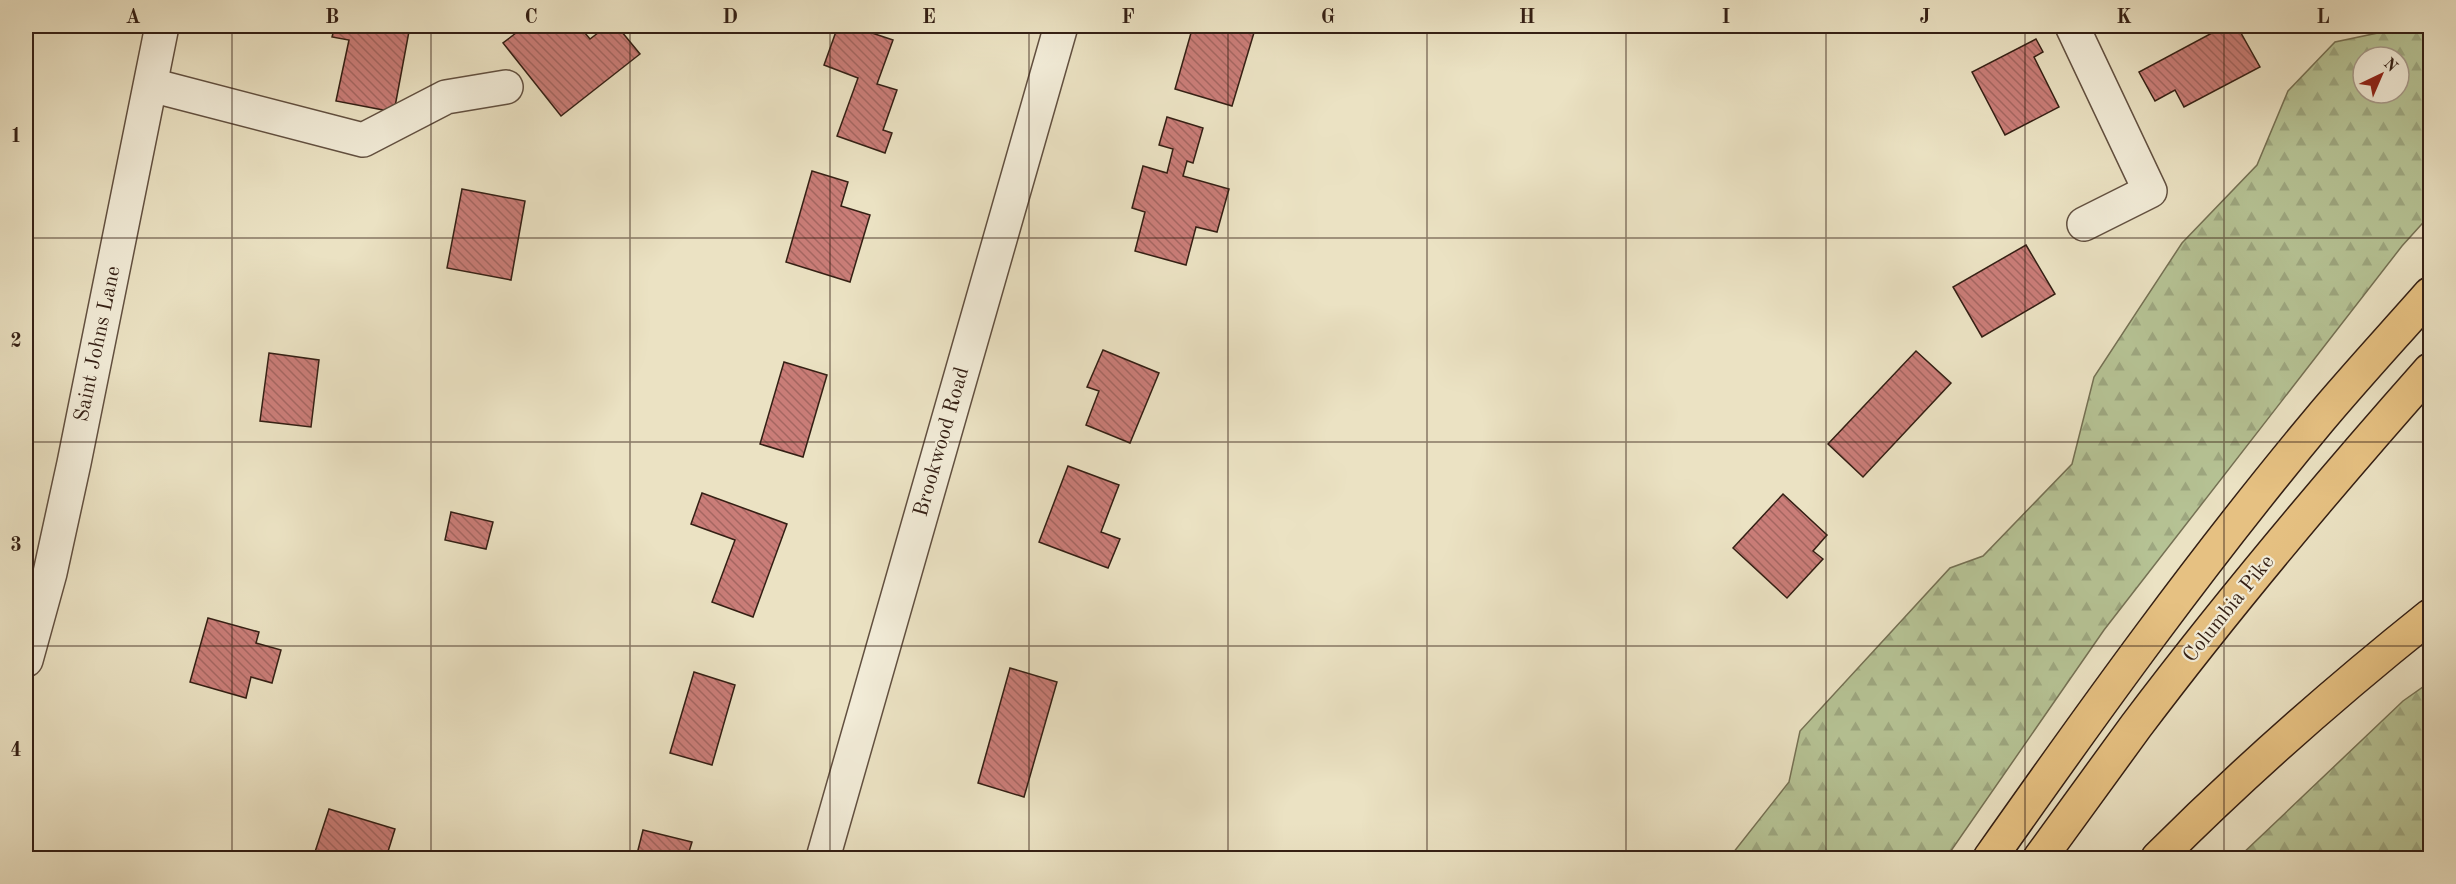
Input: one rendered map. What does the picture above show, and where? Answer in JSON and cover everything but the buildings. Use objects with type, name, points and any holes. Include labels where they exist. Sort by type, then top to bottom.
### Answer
[{"type":"highway","points":[[1990,858],[2105,694],[2223,542],[2319,419],[2430,294]]},
{"type":"highway","name":"Columbia Pike","points":[[2040,858],[2137,725],[2250,583],[2355,455],[2430,370]]},
{"type":"highway","points":[[2158,858],[2216,800],[2353,677],[2430,616]]},
{"type":"street","name":"Saint Johns Lane","points":[[26,660],[50,573],[74,463],[162,26]]},
{"type":"street","name":"Brookwood Road","points":[[823,858],[1061,26]]},
{"type":"street","points":[[2072,26],[2150,191],[2084,224]]},
{"type":"street","points":[[151,85],[363,140],[446,98],[506,87]]},
{"type":"green space","points":[[2391,26],[2430,26],[2430,215],[2402,246],[2104,630],[1946,858],[1729,858],[1789,782],[1800,731],[1950,568],[1983,556],[2072,464],[2094,377],[2182,243],[2257,165],[2288,91],[2335,42],[2387,31]]},
{"type":"green space","points":[[2430,682],[2430,858],[2238,858],[2403,701]]}]
